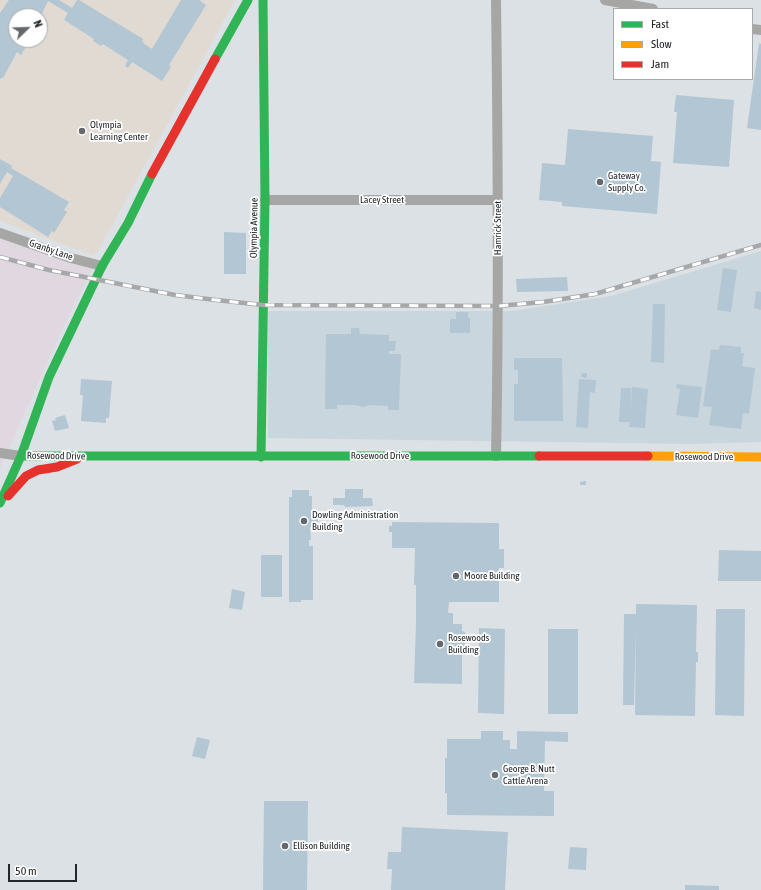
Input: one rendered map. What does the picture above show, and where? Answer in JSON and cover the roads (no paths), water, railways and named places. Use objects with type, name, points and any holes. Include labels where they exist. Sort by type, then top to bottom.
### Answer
[{"type":"main road","points":[[0,504],[21,456],[49,377],[102,266],[128,223],[151,176],[248,0]]},
{"type":"main road","name":"Olympia Avenue","points":[[261,457],[266,200],[263,0]]},
{"type":"main road","name":"Rosewood Drive","points":[[21,456],[261,457],[330,455],[761,457]]},
{"type":"main road","points":[[0,504],[26,476],[38,470],[57,467],[81,457]]},
{"type":"street","name":"Hamrick Street","points":[[496,0],[498,200],[496,456]]},
{"type":"street","points":[[605,0],[639,3],[651,8]]},
{"type":"street","name":"Lacey Street","points":[[266,200],[498,200]]},
{"type":"street","name":"Granby Lane","points":[[0,232],[71,258],[102,266]]},
{"type":"street","name":"Rosewood Drive","points":[[0,453],[21,456]]},
{"type":"railway","points":[[0,257],[49,270],[175,295],[263,305],[498,306],[543,302],[595,294],[761,245]]},
{"type":"place","name":"Olympia Learning Center","points":[[82,131]]},
{"type":"place","name":"Gateway Supply Co.","points":[[600,182]]},
{"type":"place","name":"Dowling Administration Building","points":[[304,521]]},
{"type":"place","name":"Moore Building","points":[[456,576]]},
{"type":"place","name":"Rosewoods Building","points":[[440,644]]},
{"type":"place","name":"George B. Nutt Cattle Arena","points":[[495,775]]},
{"type":"place","name":"Ellison Building","points":[[285,846]]}]
